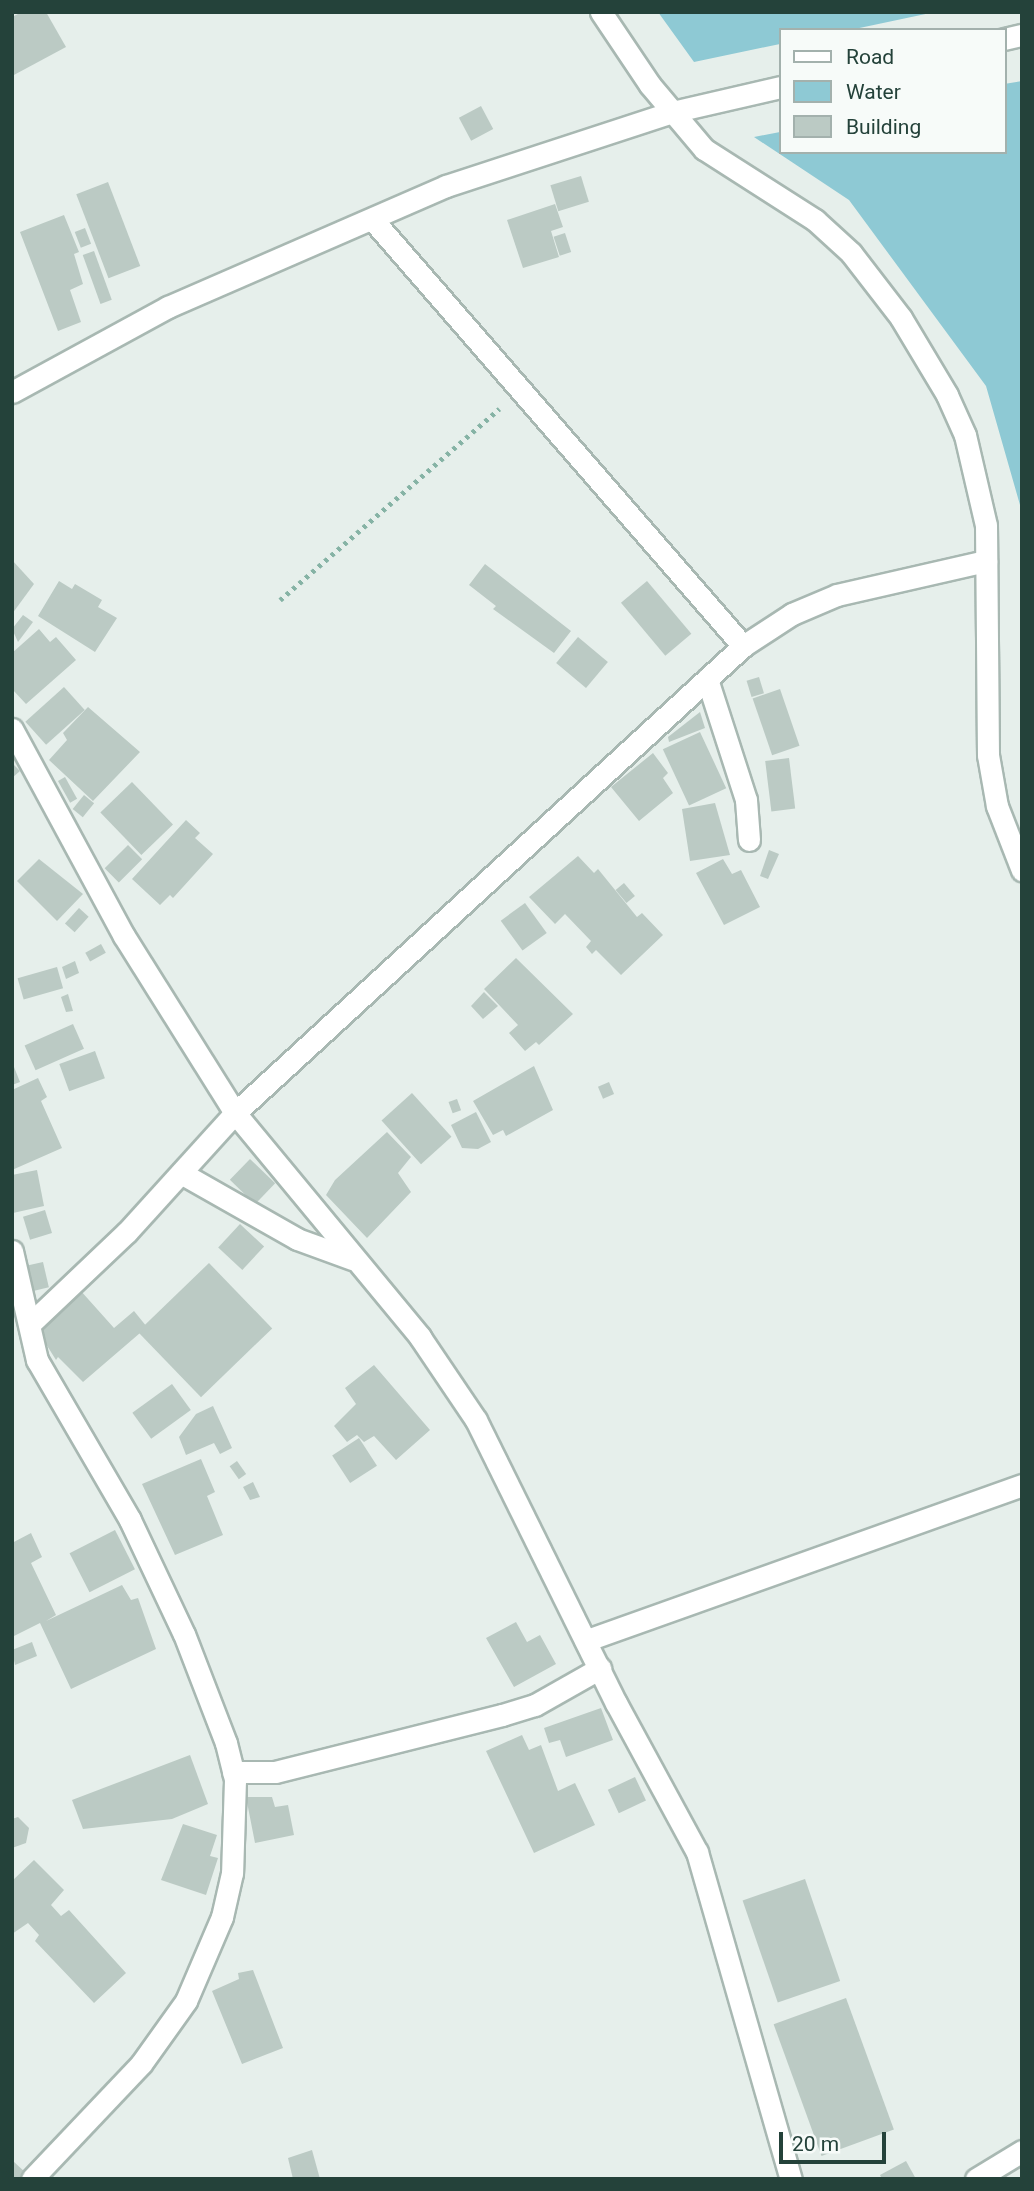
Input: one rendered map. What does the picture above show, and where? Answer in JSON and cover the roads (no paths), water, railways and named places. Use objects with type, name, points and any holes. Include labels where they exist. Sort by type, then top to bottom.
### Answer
[{"type":"street","points":[[601,12],[673,112],[704,149],[815,220],[851,253],[885,295],[927,358],[965,435],[986,525],[988,755],[997,806],[1022,870]]},
{"type":"street","points":[[12,392],[168,307],[446,186],[673,112],[778,87]]},
{"type":"street","points":[[372,219],[743,646]]},
{"type":"street","points":[[32,1323],[82,1278],[235,1114],[743,646],[792,614],[837,595],[986,561]]},
{"type":"street","points":[[707,679],[746,800],[749,840]]},
{"type":"street","points":[[12,729],[124,936],[235,1114],[352,1259],[420,1337],[476,1420],[600,1668],[697,1852],[791,2179]]},
{"type":"street","points":[[181,1174],[297,1239],[352,1259]]},
{"type":"street","points":[[12,1251],[32,1323],[37,1360],[130,1520],[184,1634],[233,1772],[232,1873],[222,1917],[186,2001],[141,2064],[32,2179]]},
{"type":"street","points":[[587,1640],[1022,1485]]},
{"type":"street","points":[[233,1772],[275,1772],[502,1715],[535,1705],[600,1668]]},
{"type":"street","points":[[976,2179],[1022,2151]]},
{"type":"water","points":[[658,12],[935,12],[859,28],[778,28],[778,44],[694,62]]},
{"type":"water","points":[[1022,81],[1022,512],[986,386],[849,200],[780,154],[1006,154],[1006,84]]},
{"type":"water","points":[[778,132],[778,153],[754,137]]}]
